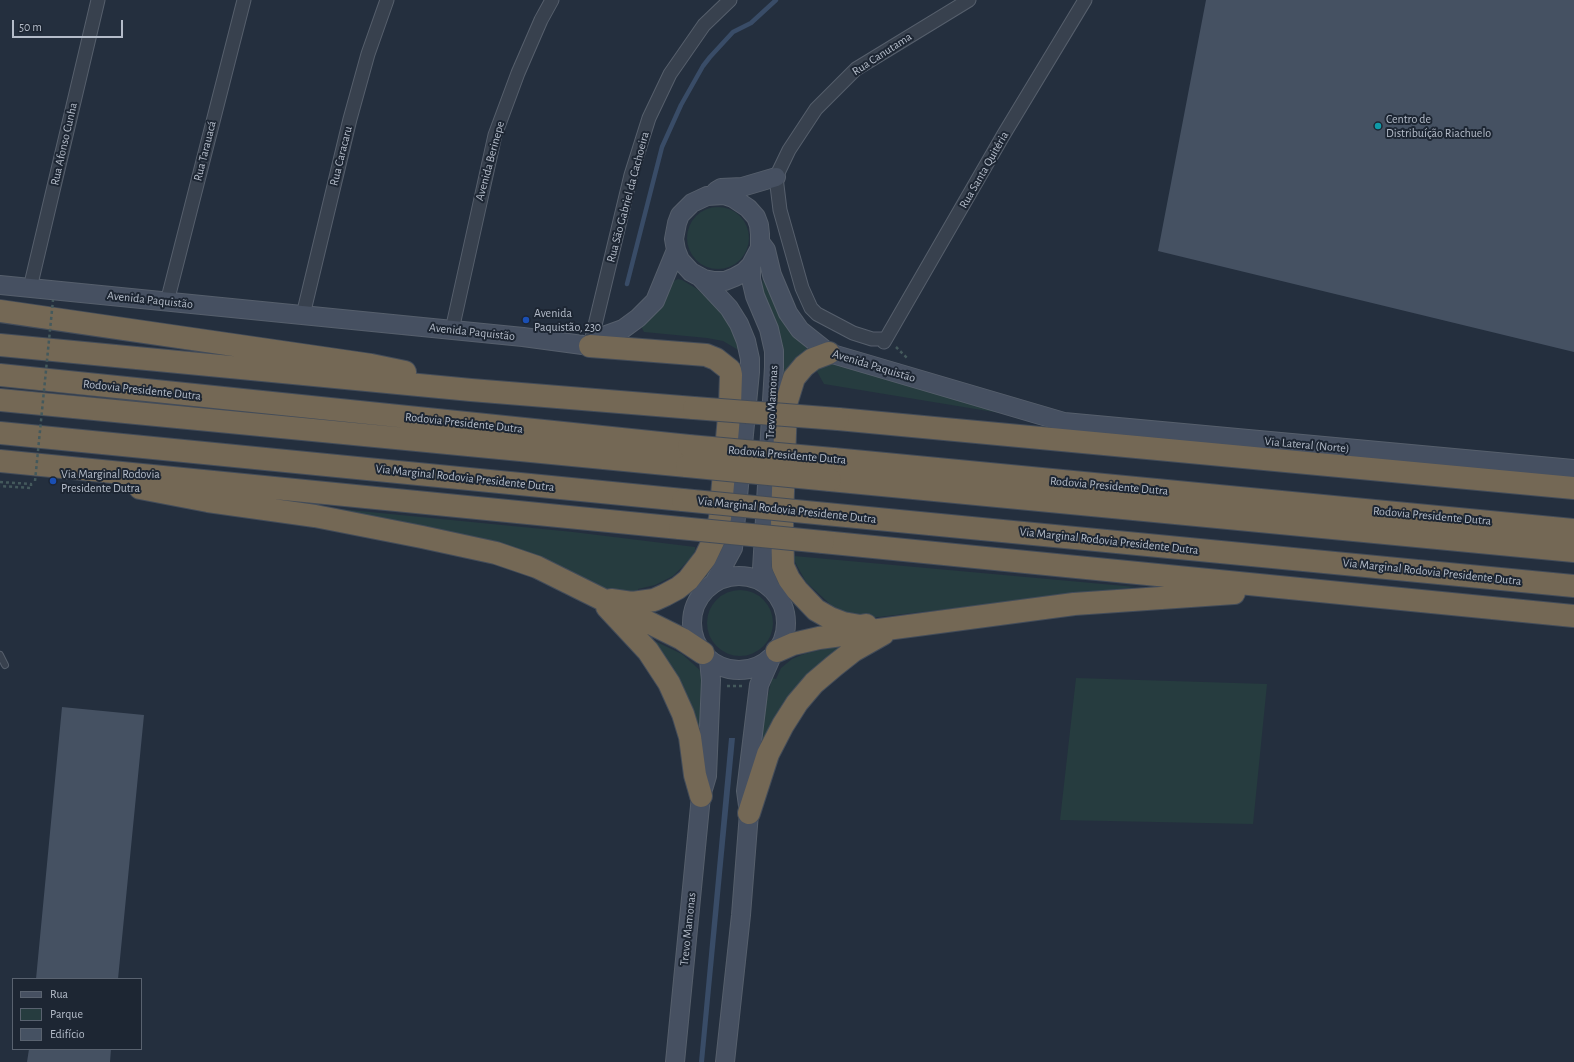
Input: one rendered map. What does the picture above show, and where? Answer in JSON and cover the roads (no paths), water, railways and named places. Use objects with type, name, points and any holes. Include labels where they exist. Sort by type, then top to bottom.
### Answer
[{"type":"highway","points":[[0,311],[371,365],[403,371],[471,390]]},
{"type":"highway","points":[[0,344],[471,390],[838,419],[1488,478],[1574,488]]},
{"type":"highway","points":[[590,346],[706,355],[716,359],[730,370],[731,375],[730,405],[720,518],[716,535],[705,558],[688,580],[678,588],[654,600],[632,603],[600,599]]},
{"type":"highway","points":[[829,353],[813,359],[804,366],[794,378],[786,404],[782,520],[783,566],[789,578],[807,602],[830,618],[843,623],[860,626],[876,625],[895,627]]},
{"type":"highway","name":"Rodovia Presidente Dutra","points":[[0,375],[688,456]]},
{"type":"highway","name":"Rodovia Presidente Dutra","points":[[0,400],[688,456],[831,470],[1574,551]]},
{"type":"highway","name":"Via Marginal Rodovia Presidente Dutra","points":[[0,433],[1574,586]]},
{"type":"highway","points":[[0,461],[1574,616]]},
{"type":"highway","points":[[80,470],[109,483],[208,501],[315,516],[496,553],[538,567],[682,639],[706,657]]},
{"type":"highway","name":"Rodovia Presidente Dutra","points":[[831,470],[1574,530]]},
{"type":"highway","points":[[774,655],[793,644],[812,640],[895,627],[1074,604],[1296,588]]},
{"type":"highway","points":[[600,599],[648,651],[669,683],[690,737],[695,775],[701,796]]},
{"type":"highway","points":[[748,814],[768,754],[783,725],[797,703],[814,683],[853,651],[895,627]]},
{"type":"main road","points":[[707,196],[721,188],[742,187],[776,177]]},
{"type":"main road","name":"Avenida Paquistão","points":[[0,285],[452,330],[590,346],[601,337],[623,329],[645,312],[654,301],[676,250],[674,239],[680,215],[692,202],[707,196],[724,195],[743,203],[756,217],[760,234],[760,242],[766,250],[772,275],[788,313],[800,330],[829,353],[1042,415]]},
{"type":"main road","name":"Trevo Mamonas","points":[[701,278],[714,281],[735,278],[751,265],[757,256],[760,242]]},
{"type":"main road","name":"Trevo Mamonas","points":[[676,250],[680,260],[687,268],[701,278],[729,308],[739,324],[746,340],[750,359],[733,548],[714,583]]},
{"type":"main road","name":"Trevo Mamonas","points":[[748,814],[746,791],[759,685],[782,642],[786,623],[782,603],[771,589],[762,568],[774,351],[768,329],[755,296],[751,279],[751,265]]},
{"type":"main road","name":"Via Lateral (Norte)","points":[[1042,415],[1064,422],[1571,467]]},
{"type":"main road","name":"Trevo Mamonas","points":[[675,1062],[701,796],[707,776],[710,725],[711,680],[706,657],[694,637],[692,625],[693,612],[697,601],[704,591],[714,583],[725,578],[737,576],[750,577],[771,589]]},
{"type":"main road","points":[[706,657],[726,669],[745,670],[758,666],[774,655]]},
{"type":"main road","points":[[726,1062],[741,915],[748,814]]},
{"type":"street","name":"Rua Afonso Cunha","points":[[30,288],[98,0]]},
{"type":"street","name":"Rua Tarauacá","points":[[167,302],[244,0]]},
{"type":"street","name":"Rua Caracaru","points":[[303,315],[350,118],[368,54],[387,0]]},
{"type":"street","name":"Avenida Berinepe","points":[[452,330],[495,135],[518,73],[541,20],[552,0]]},
{"type":"street","name":"Rua São Gabriel da Cachoeira","points":[[590,346],[631,175],[649,118],[670,74],[704,25],[730,0]]},
{"type":"street","name":"Rua Canutama","points":[[776,177],[789,150],[816,109],[856,69],[969,0]]},
{"type":"street","name":"Rua Santa Quitéria","points":[[776,177],[780,210],[802,288],[811,308],[817,314],[853,333],[872,339],[885,340],[1008,128],[1086,0]]},
{"type":"lane","points":[[0,655],[5,665]]},
{"type":"water","points":[[729,738],[735,738],[704,1062],[699,1062]]},
{"type":"waterway","points":[[627,284],[662,147],[681,105],[703,66],[710,57],[733,32],[751,23],[776,0]]},
{"type":"place","name":"Centro de Distribuíção Riachuelo","points":[[1378,126]]},
{"type":"place","name":"Avenida Paquistão, 230","points":[[526,320]]},
{"type":"place","name":"Via Marginal Rodovia Presidente Dutra","points":[[53,481]]}]
